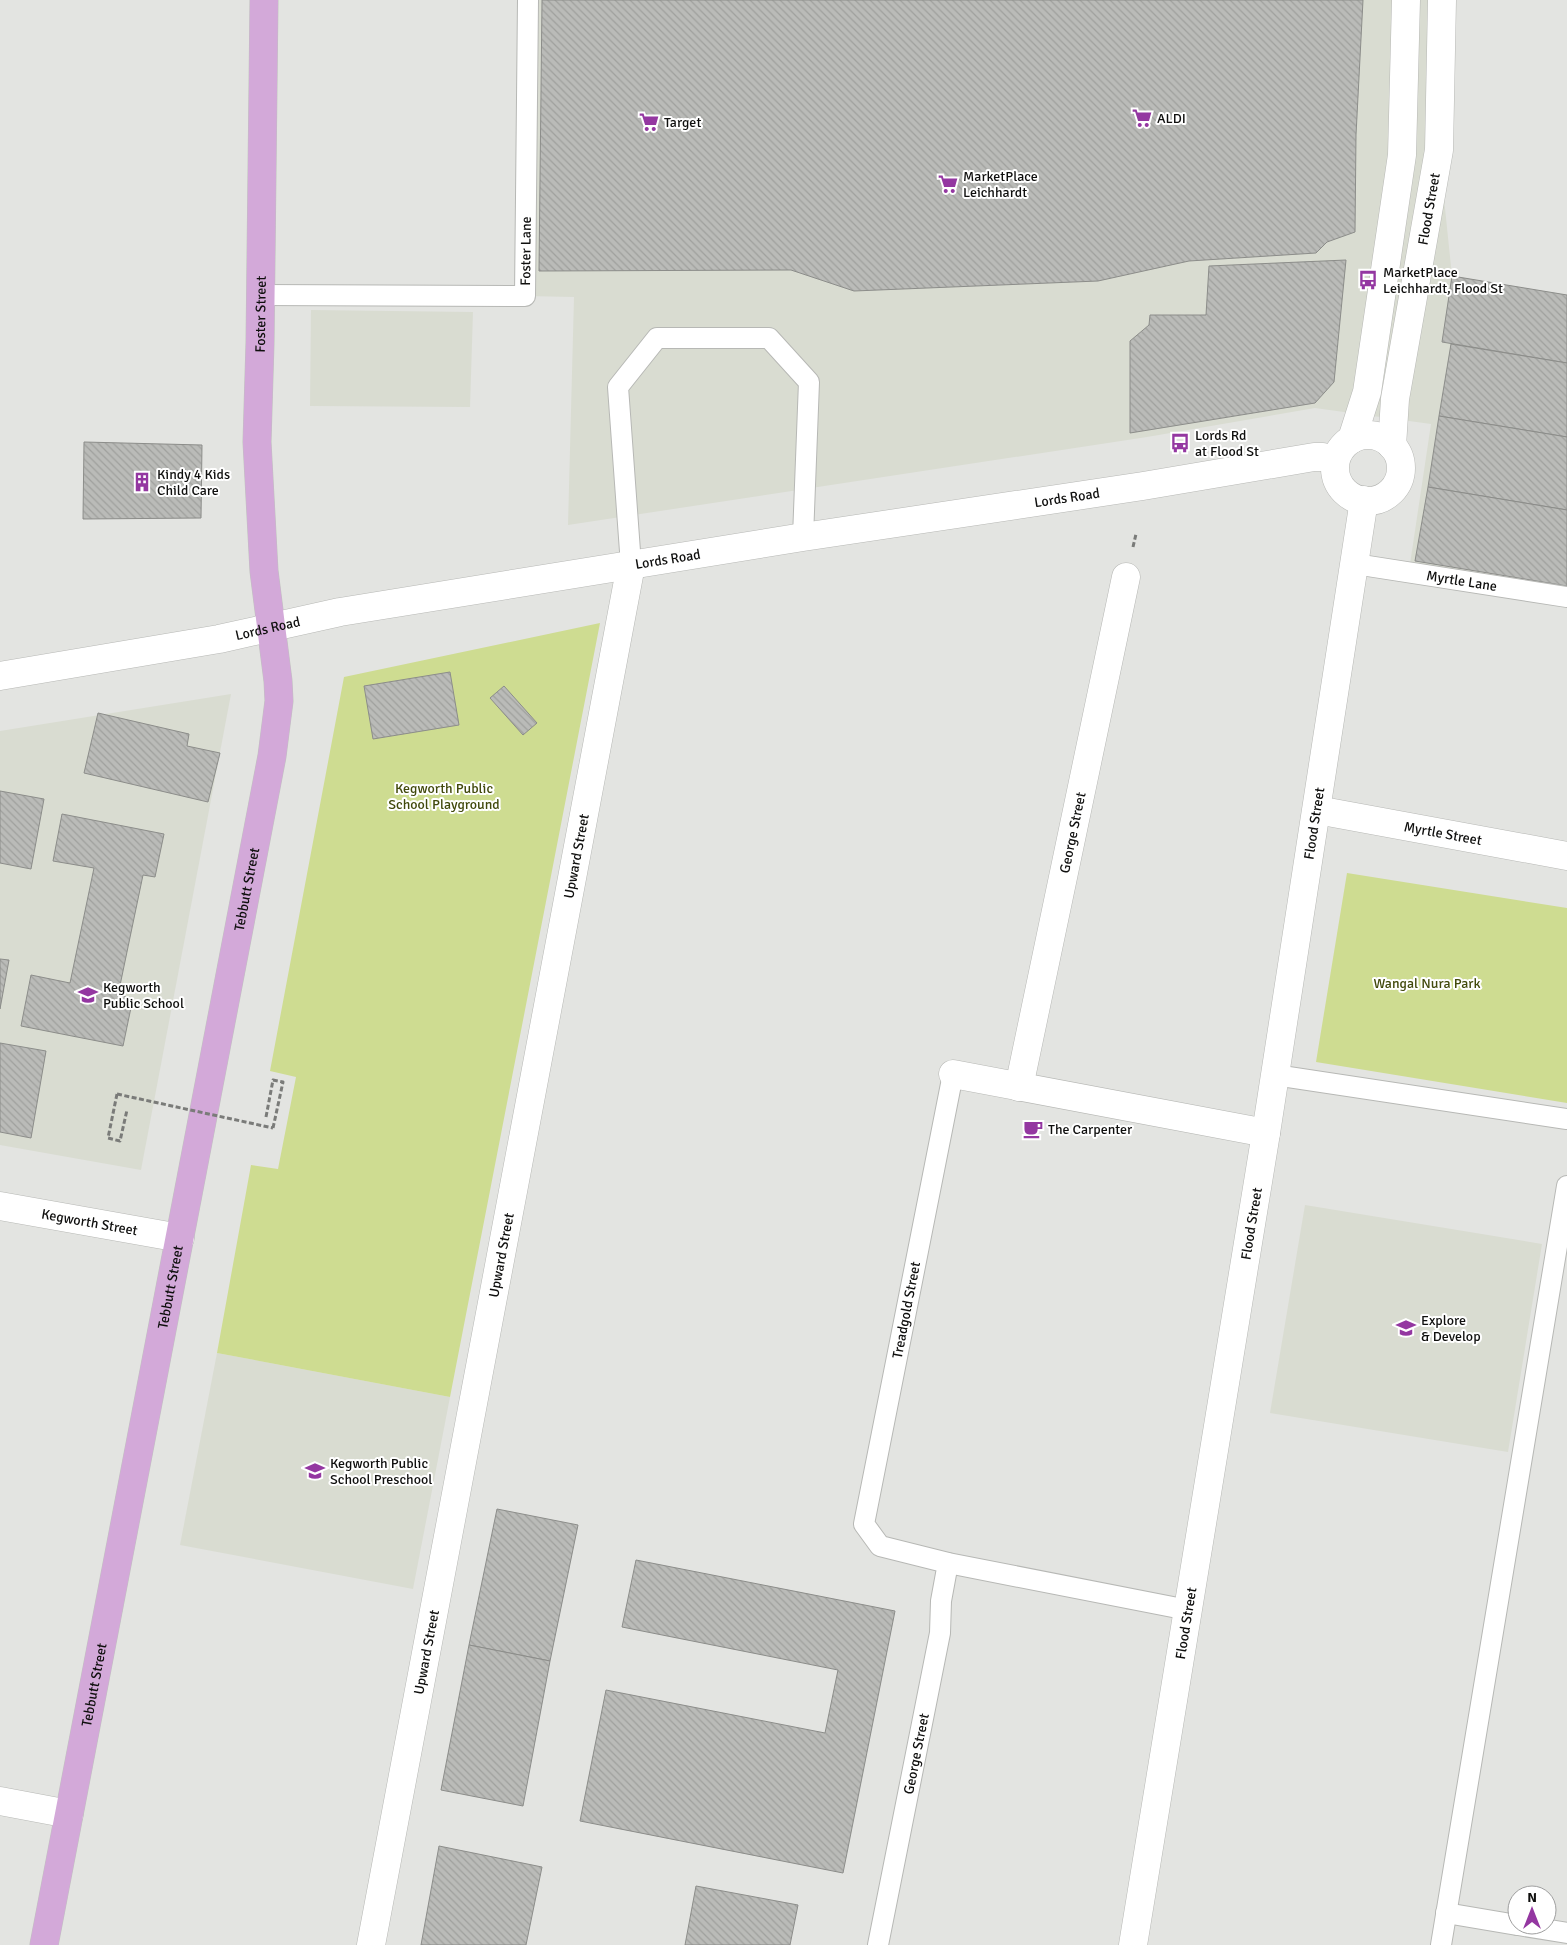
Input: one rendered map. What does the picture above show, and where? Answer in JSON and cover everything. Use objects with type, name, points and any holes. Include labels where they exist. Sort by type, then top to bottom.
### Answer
[{"type":"main road","name":"Foster Street","points":[[264,0],[257,442],[259,511],[265,581],[272,628]]},
{"type":"main road","name":"Tebbutt Street","points":[[44,1945],[272,756],[279,701],[272,628]]},
{"type":"street","points":[[1352,439],[1367,392],[1402,155],[1406,0]]},
{"type":"street","name":"Flood Street","points":[[1392,446],[1395,399],[1439,150],[1442,0]]},
{"type":"street","points":[[1363,435],[1374,436],[1384,439],[1392,446],[1400,464],[1397,483],[1383,496],[1364,500],[1355,498],[1341,487],[1337,479],[1335,461],[1339,452],[1352,439],[1363,435]]},
{"type":"street","name":"Lords Road","points":[[0,676],[219,639],[340,612],[803,537],[1143,486],[1314,457],[1323,457],[1335,461]]},
{"type":"street","name":"Flood Street","points":[[1133,1945],[1266,1134],[1364,500]]},
{"type":"street","name":"Upward Street","points":[[370,1945],[632,565]]},
{"type":"street","name":"George Street","points":[[1019,1087],[1126,577]]},
{"type":"street","name":"Myrtle Street","points":[[1317,810],[1567,856]]},
{"type":"street","name":"Treadgold Street","points":[[952,1074],[1266,1134]]},
{"type":"street","name":"Kegworth Street","points":[[0,1206],[180,1238]]},
{"type":"street","points":[[0,1801],[69,1814]]},
{"type":"lane","name":"Foster Lane","points":[[259,295],[525,296],[528,0]]},
{"type":"lane","points":[[632,565],[618,387],[657,338],[769,338],[809,382],[803,537]]},
{"type":"lane","name":"Myrtle Lane","points":[[1355,564],[1567,597]]},
{"type":"lane","name":"Treadgold Street","points":[[952,1074],[864,1524],[880,1546],[948,1563],[1188,1610]]},
{"type":"lane","points":[[1275,1075],[1567,1119]]},
{"type":"lane","points":[[1441,1945],[1567,1186]]},
{"type":"lane","name":"George Street","points":[[878,1945],[940,1633],[941,1601],[948,1563]]},
{"type":"lane","points":[[1446,1913],[1507,1923]]},
{"type":"path","points":[[127,1110],[120,1141],[108,1138],[117,1094],[274,1128],[283,1082],[274,1080],[266,1117]]},
{"type":"shaded area","points":[[528,0],[1442,0],[1439,150],[1452,276],[1567,295],[1567,591],[1410,564],[1431,424],[1315,408],[1147,437],[568,525],[574,297],[525,296]]},
{"type":"shaded area","points":[[311,310],[473,312],[470,407],[310,406]]},
{"type":"shaded area","name":"Kegworth Public School","points":[[231,694],[141,1170],[0,1145],[0,731]]},
{"type":"shaded area","name":"Explore & Develop","points":[[1305,1205],[1542,1244],[1508,1452],[1270,1413]]},
{"type":"shaded area","name":"Kegworth Public School Preschool","points":[[217,1353],[450,1397],[413,1589],[180,1545]]},
{"type":"green space","name":"Kegworth Public School Playground","points":[[600,623],[450,1397],[217,1353],[251,1165],[278,1169],[296,1077],[270,1071],[344,677]]},
{"type":"green space","name":"Wangal Nura Park","points":[[1347,873],[1567,908],[1567,1103],[1316,1062]]},
{"type":"building","name":"MarketPlace Leichhardt","points":[[542,0],[1363,0],[1356,135],[1355,232],[1327,242],[1316,253],[1189,261],[1098,281],[854,291],[791,270],[539,271]]},
{"type":"building","points":[[1346,260],[1334,382],[1315,403],[1130,433],[1130,341],[1149,325],[1150,315],[1206,315],[1209,266]]},
{"type":"building","points":[[1452,276],[1567,295],[1567,363],[1442,342]]},
{"type":"building","points":[[1451,344],[1567,363],[1567,437],[1439,416]]},
{"type":"building","points":[[1439,416],[1567,437],[1567,510],[1428,487]]},
{"type":"building","name":"Kindy 4 Kids Child Care","points":[[84,442],[202,445],[201,518],[83,519]]},
{"type":"building","points":[[1428,487],[1567,510],[1567,586],[1415,561]]},
{"type":"building","points":[[450,672],[459,725],[373,739],[364,686]]},
{"type":"building","points":[[504,686],[537,723],[523,735],[490,698]]},
{"type":"building","points":[[98,713],[189,734],[187,746],[220,753],[208,802],[84,773]]},
{"type":"building","points":[[0,791],[44,799],[31,869],[0,863]]},
{"type":"building","points":[[62,814],[164,834],[155,877],[143,875],[118,995],[133,998],[123,1046],[21,1026],[31,975],[70,983],[94,868],[53,861]]},
{"type":"building","points":[[0,959],[9,960],[0,1009]]},
{"type":"building","points":[[0,1043],[46,1051],[31,1138],[0,1132]]},
{"type":"building","points":[[497,1509],[578,1525],[550,1661],[469,1645]]},
{"type":"building","points":[[636,1560],[895,1611],[843,1873],[580,1821],[606,1690],[825,1733],[838,1670],[622,1627]]},
{"type":"building","points":[[469,1645],[550,1661],[523,1806],[441,1790]]},
{"type":"building","points":[[439,1846],[542,1867],[526,1945],[421,1945]]},
{"type":"building","points":[[696,1886],[798,1905],[790,1945],[685,1945]]},
{"type":"place","name":"ALDI","points":[[1142,118]]},
{"type":"place","name":"Target","points":[[649,122]]},
{"type":"place","name":"MarketPlace Leichhardt","points":[[948,184]]},
{"type":"place","name":"MarketPlace Leichhardt, Flood St","points":[[1368,280]]},
{"type":"place","name":"Lords Rd at Flood St","points":[[1180,443]]},
{"type":"place","name":"Kindy 4 Kids Child Care","points":[[142,482]]},
{"type":"place","name":"Kegworth Public School","points":[[88,995]]},
{"type":"place","name":"The Carpenter","points":[[1033,1129]]},
{"type":"place","name":"Explore & Develop","points":[[1406,1328]]},
{"type":"place","name":"Kegworth Public School Preschool","points":[[315,1471]]}]
